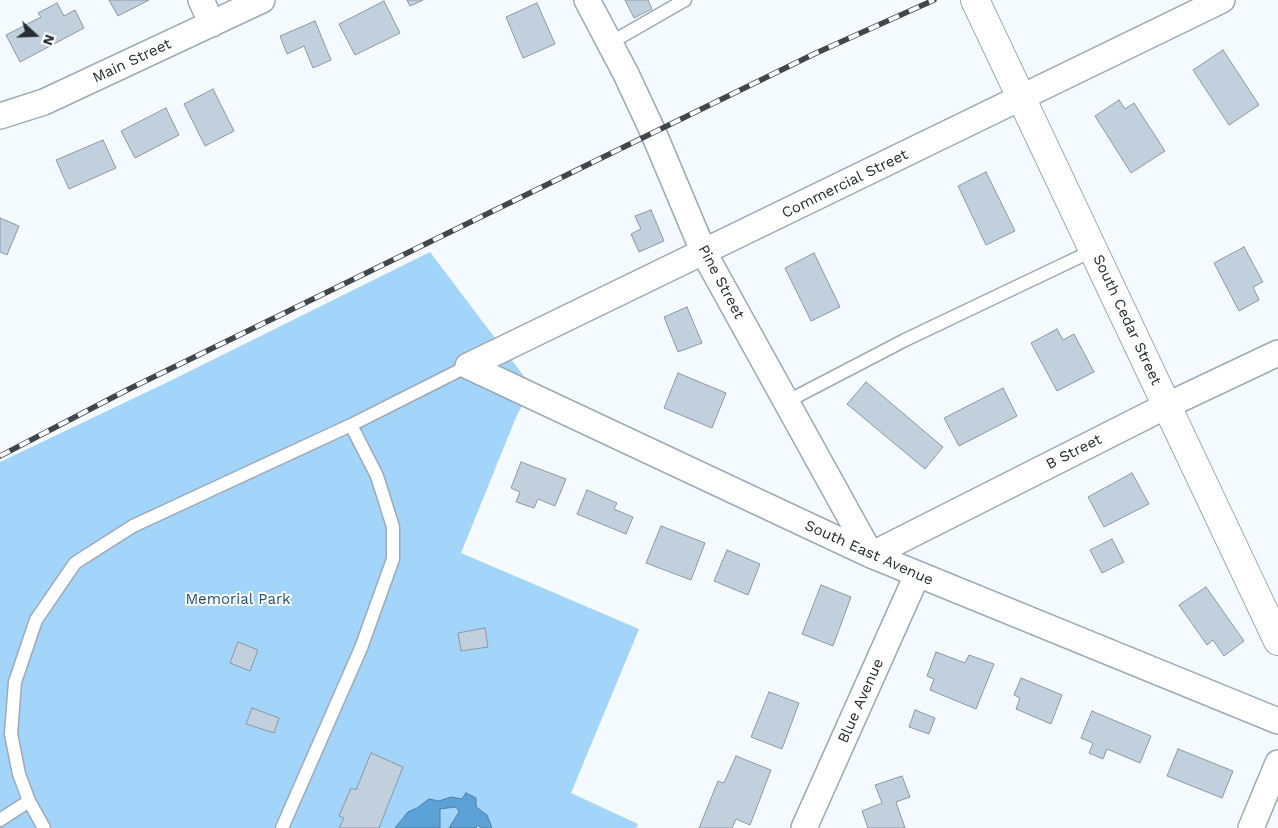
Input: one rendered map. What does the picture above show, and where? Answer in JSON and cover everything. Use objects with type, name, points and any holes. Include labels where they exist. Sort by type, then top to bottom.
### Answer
[{"type":"main road","name":"South Cedar Street","points":[[975,0],[1278,641]]},
{"type":"street","points":[[201,0],[212,24]]},
{"type":"street","name":"Main Street","points":[[0,116],[44,102],[262,0]]},
{"type":"street","name":"Pine Street","points":[[587,0],[626,74],[654,134],[704,253],[871,555]]},
{"type":"street","name":"Commercial Street","points":[[468,366],[1222,0]]},
{"type":"street","name":"B Street","points":[[871,555],[1168,405],[1278,352]]},
{"type":"street","name":"South East Avenue","points":[[468,366],[871,555],[1278,721]]},
{"type":"street","name":"Blue Avenue","points":[[804,828],[917,575]]},
{"type":"street","points":[[1251,828],[1278,763]]},
{"type":"lane","points":[[610,43],[685,0]]},
{"type":"lane","points":[[786,402],[905,340],[1094,250]]},
{"type":"lane","points":[[44,828],[29,800],[19,774],[11,734],[15,682],[36,620],[75,564],[133,526],[351,425],[468,366]]},
{"type":"lane","points":[[282,828],[361,648],[393,560],[393,527],[377,476],[351,425]]},
{"type":"lane","points":[[0,820],[29,800]]},
{"type":"green space","name":"Memorial Park","points":[[430,252],[532,387],[517,415],[461,553],[639,629],[571,793],[638,824],[636,828],[0,828],[0,462],[172,380]]},
{"type":"shaded area","points":[[466,793],[476,798],[476,807],[487,815],[492,828],[482,828],[477,825],[476,828],[449,828],[459,812],[455,807],[440,809],[440,828],[395,828],[408,812],[429,799],[439,801],[451,797],[462,799]]},
{"type":"building","points":[[109,0],[149,0],[118,16]]},
{"type":"building","points":[[407,0],[423,0],[410,6]]},
{"type":"building","points":[[625,0],[648,0],[652,9],[634,18]]},
{"type":"building","points":[[384,1],[400,33],[355,55],[339,24]]},
{"type":"building","points":[[57,3],[64,16],[75,10],[84,28],[20,62],[6,35],[41,17],[38,13]]},
{"type":"building","points":[[537,3],[555,44],[523,58],[506,17]]},
{"type":"building","points":[[315,21],[331,60],[313,68],[304,46],[287,54],[280,36]]},
{"type":"building","points":[[1223,50],[1259,105],[1229,125],[1193,70]]},
{"type":"building","points":[[213,89],[234,131],[205,146],[184,104]]},
{"type":"building","points":[[1119,100],[1125,109],[1134,103],[1165,151],[1131,173],[1095,116]]},
{"type":"building","points":[[166,108],[179,135],[135,158],[121,131]]},
{"type":"building","points":[[103,140],[116,168],[69,189],[56,160]]},
{"type":"building","points":[[986,172],[1015,231],[986,245],[958,186]]},
{"type":"building","points":[[651,210],[664,241],[639,252],[631,234],[641,229],[635,216]]},
{"type":"building","points":[[0,218],[19,226],[7,255],[0,252]]},
{"type":"building","points":[[1244,247],[1263,282],[1253,287],[1259,300],[1239,311],[1214,263]]},
{"type":"building","points":[[814,253],[840,307],[811,321],[785,268]]},
{"type":"building","points":[[687,307],[702,343],[678,352],[664,317]]},
{"type":"building","points":[[1057,329],[1063,340],[1074,334],[1094,372],[1057,391],[1031,343]]},
{"type":"building","points":[[678,373],[726,393],[712,428],[664,408]]},
{"type":"building","points":[[866,382],[943,447],[925,469],[847,404]]},
{"type":"building","points":[[1003,388],[1017,416],[959,446],[944,418]]},
{"type":"building","points":[[521,462],[566,479],[555,506],[538,499],[534,508],[516,502],[520,492],[511,488]]},
{"type":"building","points":[[1132,473],[1149,504],[1104,527],[1088,497]]},
{"type":"building","points":[[587,490],[617,503],[614,509],[633,517],[626,534],[577,514]]},
{"type":"building","points":[[661,526],[705,543],[691,580],[646,563]]},
{"type":"building","points":[[1112,539],[1124,562],[1102,573],[1090,550]]},
{"type":"building","points":[[727,550],[760,564],[748,595],[714,581]]},
{"type":"building","points":[[821,585],[851,597],[833,646],[802,634]]},
{"type":"building","points":[[1206,587],[1244,641],[1224,656],[1213,640],[1207,645],[1179,605]]},
{"type":"building","points":[[485,628],[488,647],[461,651],[458,633]]},
{"type":"building","points":[[238,642],[258,650],[250,671],[230,663]]},
{"type":"building","points":[[936,652],[965,663],[969,655],[994,664],[976,709],[930,690],[934,679],[927,676]]},
{"type":"building","points":[[1021,678],[1062,695],[1051,724],[1016,709],[1020,698],[1014,695]]},
{"type":"building","points":[[769,692],[799,703],[782,749],[751,737]]},
{"type":"building","points":[[252,708],[279,718],[274,733],[246,724]]},
{"type":"building","points":[[915,710],[935,718],[929,734],[909,727]]},
{"type":"building","points":[[1092,711],[1151,736],[1140,763],[1107,749],[1103,759],[1089,753],[1093,743],[1081,738]]},
{"type":"building","points":[[1178,749],[1233,771],[1222,798],[1167,776]]},
{"type":"building","points":[[371,753],[403,767],[379,828],[339,828],[344,818],[339,816],[351,788],[356,790]]},
{"type":"building","points":[[736,756],[771,770],[750,825],[736,819],[732,828],[699,828],[718,781],[724,783]]},
{"type":"building","points":[[902,776],[910,797],[896,802],[905,828],[868,828],[862,811],[882,803],[875,785]]},
{"type":"railway","points":[[0,456],[127,390],[814,54],[934,0]]}]
